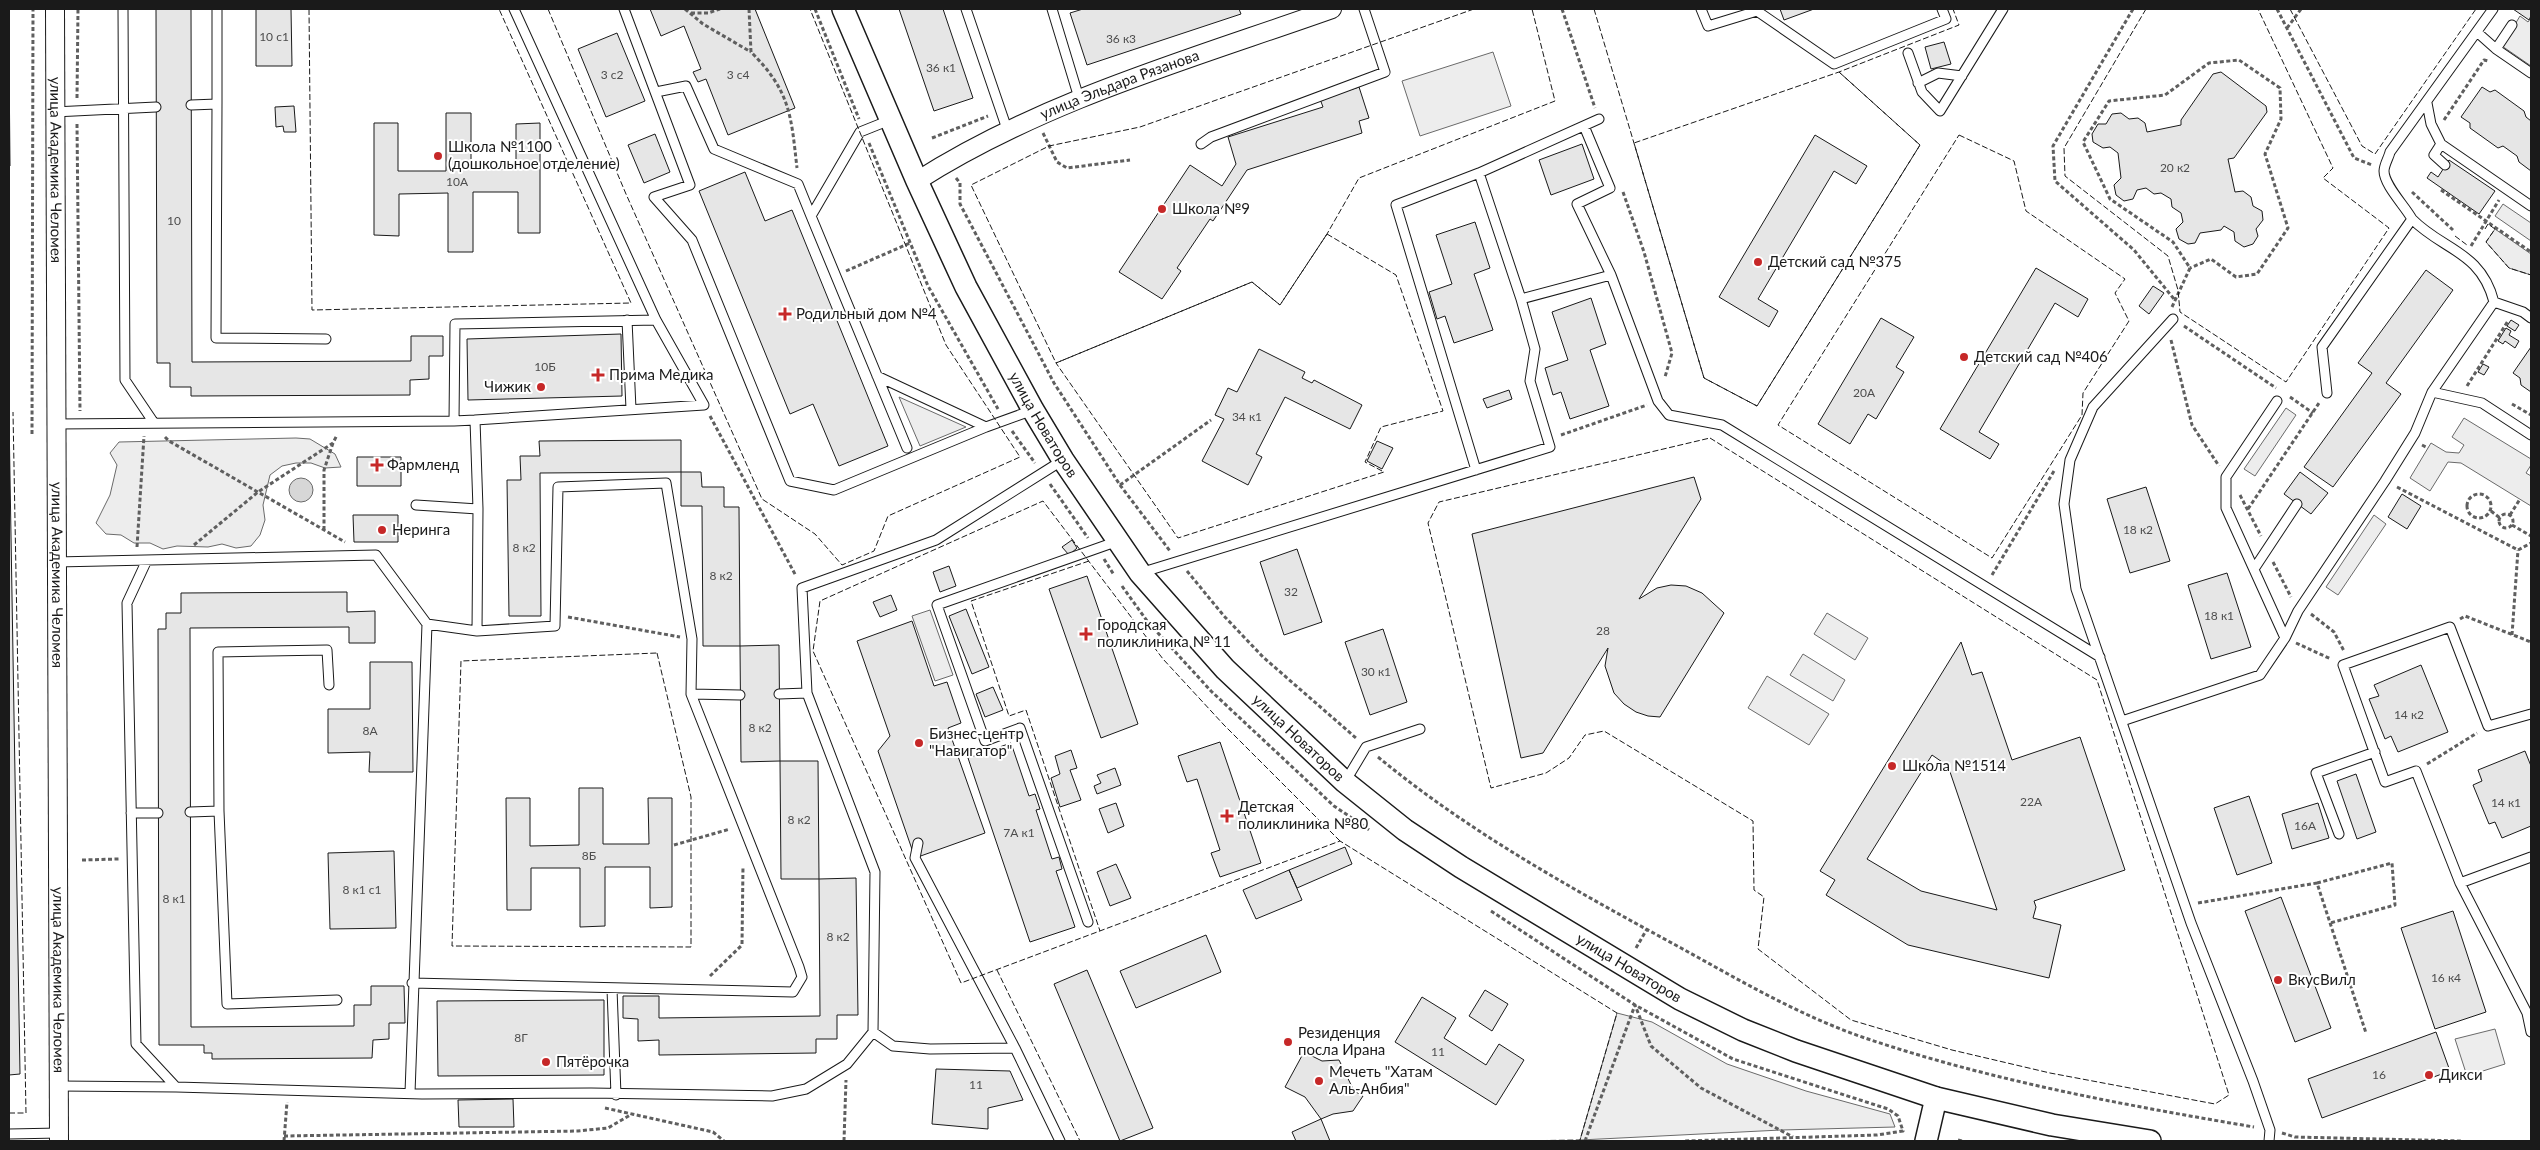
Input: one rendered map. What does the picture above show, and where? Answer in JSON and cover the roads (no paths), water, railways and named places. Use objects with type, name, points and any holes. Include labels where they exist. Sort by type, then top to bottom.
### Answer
[{"type":"street","name":"улица Академика Челомея","points":[[54,9],[59,1137]]},
{"type":"street","name":"улица Новаторов","points":[[843,9],[890,120],[966,287],[1033,410],[1063,460],[1140,573],[1225,669],[1345,782],[1405,830],[1461,867],[1680,998],[1743,1030],[1787,1048],[1936,1098],[2052,1125],[2150,1141]]},
{"type":"street","name":"улица Эльдара Рязанова","points":[[917,181],[1007,129],[1081,97],[1332,9]]},
{"type":"street","points":[[1926,1141],[1936,1098]]},
{"type":"lane","points":[[123,9],[126,380],[149,423]]},
{"type":"lane","points":[[217,9],[216,338],[326,339]]},
{"type":"lane","points":[[55,424],[454,421],[704,405],[656,320],[514,9]]},
{"type":"lane","points":[[624,9],[690,185],[654,197],[692,240],[790,481],[834,490],[986,427],[1033,410]]},
{"type":"lane","points":[[966,9],[1007,129]]},
{"type":"lane","points":[[1052,9],[1081,97]]},
{"type":"lane","points":[[1201,144],[1211,137],[1385,72],[1364,9]]},
{"type":"lane","points":[[1701,9],[1708,26],[1757,11],[1834,64],[1946,19],[1942,9]]},
{"type":"lane","points":[[1908,53],[1922,92],[1940,111],[2003,9]]},
{"type":"lane","points":[[2122,721],[2260,675],[2285,638],[2301,606],[2385,482],[2416,432],[2432,392],[2494,302],[2492,291],[2482,273],[2464,256],[2420,227],[2412,219],[2403,203],[2390,188],[2384,171],[2390,152],[2478,33],[2493,9]]},
{"type":"lane","points":[[2496,49],[2512,24]]},
{"type":"lane","points":[[2478,33],[2496,49],[2531,73]]},
{"type":"lane","points":[[1918,82],[1938,73],[1962,76]]},
{"type":"lane","points":[[656,92],[686,86],[714,149],[798,184],[907,448]]},
{"type":"lane","points":[[2427,103],[2431,124],[2441,144],[2531,206]]},
{"type":"lane","points":[[191,105],[217,104]]},
{"type":"lane","points":[[54,112],[156,107]]},
{"type":"lane","points":[[1476,470],[1396,205],[1479,173],[1599,119]]},
{"type":"lane","points":[[812,216],[860,132],[890,120]]},
{"type":"lane","points":[[1584,126],[1610,188],[1577,204],[1611,275],[1658,401],[1669,415],[1722,425],[2100,657]]},
{"type":"lane","points":[[2441,144],[2434,156],[2445,165]]},
{"type":"lane","points":[[1140,573],[1550,447],[1530,381],[1535,349],[1521,299],[1479,173]]},
{"type":"lane","points":[[2327,393],[2322,347],[2412,219]]},
{"type":"lane","points":[[1521,299],[1611,275]]},
{"type":"lane","points":[[2494,302],[2522,312],[2531,318]]},
{"type":"lane","points":[[2173,318],[2093,406],[2070,460],[2064,504],[2076,589],[2185,905],[2270,1130],[2269,1141]]},
{"type":"lane","points":[[627,320],[631,409]]},
{"type":"lane","points":[[454,421],[455,324],[656,320]]},
{"type":"lane","points":[[877,376],[986,427]]},
{"type":"lane","points":[[2432,392],[2482,402],[2531,435]]},
{"type":"lane","points":[[2277,401],[2226,477],[2226,508],[2285,638]]},
{"type":"lane","points":[[475,420],[478,509],[477,631]]},
{"type":"lane","points":[[59,1086],[410,1093],[772,1096],[806,1089],[847,1064],[873,1032],[875,872],[807,693],[802,588],[936,540],[1063,460]]},
{"type":"lane","points":[[412,983],[792,992],[802,977],[744,824],[691,694],[692,639],[666,482],[558,487],[555,626],[477,631],[427,624]]},
{"type":"lane","points":[[2254,569],[2298,504]]},
{"type":"lane","points":[[416,505],[478,509]]},
{"type":"lane","points":[[1088,922],[1020,728],[985,741],[937,605],[1118,541]]},
{"type":"lane","points":[[56,562],[376,555],[427,624],[412,983],[410,1093]]},
{"type":"lane","points":[[147,560],[127,603],[136,1044],[176,1087]]},
{"type":"lane","points":[[2531,714],[2488,726],[2450,627],[2346,664],[2385,782],[2416,771],[2460,883],[2529,1014],[2531,1032]]},
{"type":"lane","points":[[329,685],[327,650],[218,652],[219,811],[227,1004],[337,1000]]},
{"type":"lane","points":[[779,694],[807,693]]},
{"type":"lane","points":[[691,694],[740,695]]},
{"type":"lane","points":[[1345,782],[1366,747],[1420,729]]},
{"type":"lane","points":[[2339,834],[2316,773],[2375,752]]},
{"type":"lane","points":[[190,812],[219,811]]},
{"type":"lane","points":[[131,813],[158,813]]},
{"type":"lane","points":[[918,843],[915,858],[1015,1048],[1060,1141]]},
{"type":"lane","points":[[2460,883],[2531,857]]},
{"type":"lane","points":[[612,989],[616,1095]]},
{"type":"lane","points":[[873,1032],[893,1046],[930,1049],[1015,1048]]},
{"type":"lane","points":[[9,1134],[59,1137]]},
{"type":"place","name":"Школа №1100 (дошкольное отделение)","points":[[438,156]]},
{"type":"place","name":"Школа №9","points":[[1162,209]]},
{"type":"place","name":"Детский сад №375","points":[[1758,262]]},
{"type":"place","name":"Родильный дом №4","points":[[785,314]]},
{"type":"place","name":"Детский сад №406","points":[[1964,357]]},
{"type":"place","name":"Прима Медика","points":[[598,375]]},
{"type":"place","name":"Чижик","points":[[541,387]]},
{"type":"place","name":"Фармленд","points":[[377,465]]},
{"type":"place","name":"Неринга","points":[[382,530]]},
{"type":"place","name":"Городская поликлиника № 11","points":[[1086,634]]},
{"type":"place","name":"Бизнеc-центр \"Навигатор\"","points":[[919,743]]},
{"type":"place","name":"Школа №1514","points":[[1892,766]]},
{"type":"place","name":"Детская поликлиника №80","points":[[1227,816]]},
{"type":"place","name":"ВкусВилл","points":[[2278,980]]},
{"type":"place","name":"Резиденция посла Ирана","points":[[1288,1042]]},
{"type":"place","name":"Пятёрочка","points":[[546,1062]]},
{"type":"place","name":"Дикси","points":[[2429,1075]]},
{"type":"place","name":"Мечеть \"Хатам Аль-Анбия\"","points":[[1319,1081]]}]
